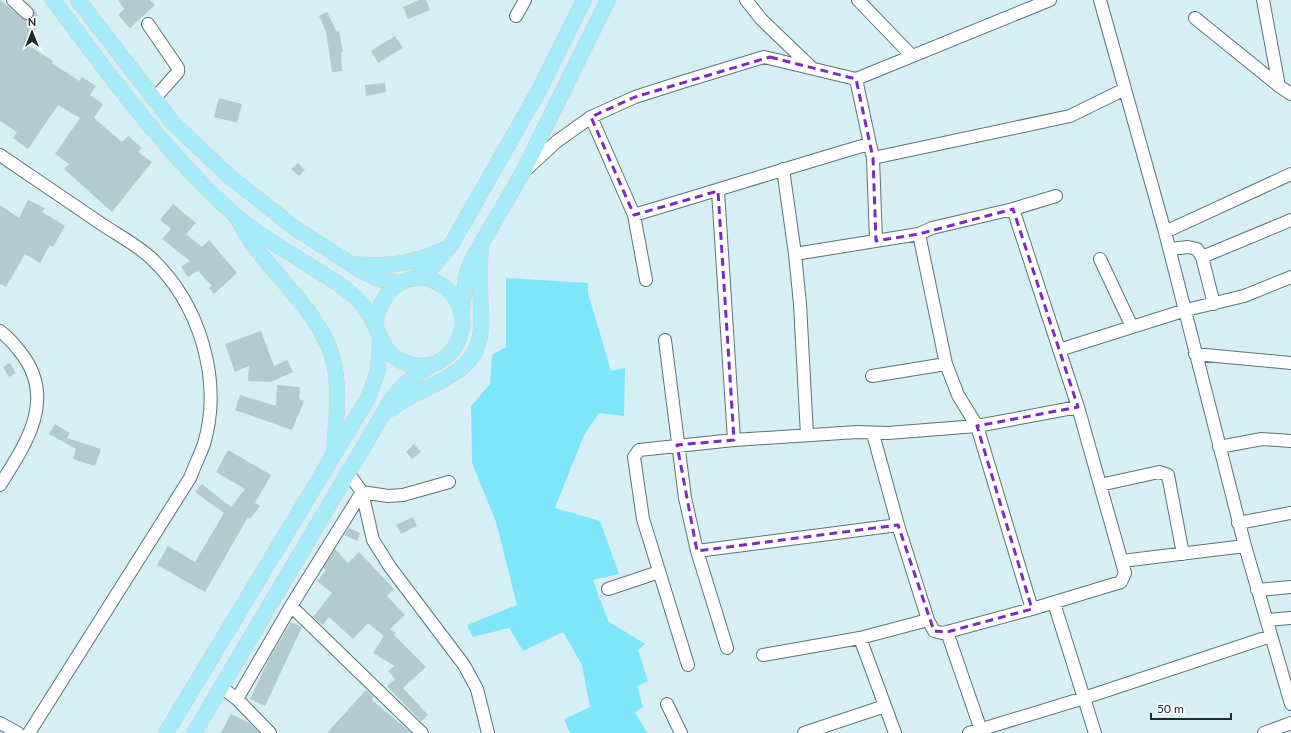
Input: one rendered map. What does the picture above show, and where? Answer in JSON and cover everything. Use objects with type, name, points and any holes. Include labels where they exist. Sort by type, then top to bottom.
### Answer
[{"type":"main road","points":[[52,0],[150,129],[238,218],[351,294],[365,308],[388,352],[401,361],[416,365],[432,364]]},
{"type":"main road","points":[[78,0],[172,123],[230,177],[295,228],[378,279],[407,281],[425,279],[437,282],[448,289],[456,298],[462,310],[464,321],[458,343],[452,352],[443,359],[417,373],[400,388],[194,733]]},
{"type":"main road","points":[[166,733],[368,398],[378,371],[378,332],[376,316],[382,300],[393,288],[434,265],[452,245],[541,87],[584,0]]},
{"type":"main road","points":[[462,310],[468,270],[522,174],[608,0]]},
{"type":"main road","points":[[238,218],[257,250],[315,322],[330,350],[336,381],[337,416],[334,453]]},
{"type":"main road","points":[[382,416],[407,397],[453,375],[474,354],[480,341],[483,328],[480,276],[482,244]]},
{"type":"main road","points":[[350,263],[384,266],[402,264],[433,254],[452,245]]},
{"type":"street","points":[[13,0],[27,14]]},
{"type":"street","points":[[516,16],[526,0]]},
{"type":"street","points":[[746,0],[761,19],[812,69]]},
{"type":"street","points":[[858,0],[912,56]]},
{"type":"street","points":[[522,174],[556,142],[591,118],[635,97],[764,57],[770,57],[856,80],[1050,0]]},
{"type":"street","points":[[1100,0],[1170,249],[1238,523],[1271,636],[1287,674],[1291,704]]},
{"type":"street","points":[[1263,0],[1279,86]]},
{"type":"street","points":[[1195,18],[1291,94]]},
{"type":"street","points":[[148,24],[178,68],[178,72],[154,99]]},
{"type":"street","points":[[856,80],[873,158],[876,241]]},
{"type":"street","points":[[873,158],[1070,116],[1125,89]]},
{"type":"street","points":[[591,118],[634,215],[646,280]]},
{"type":"street","points":[[634,215],[718,191],[783,169],[869,144]]},
{"type":"street","points":[[0,155],[150,257],[174,282],[197,327],[209,370],[211,400],[204,444],[190,478],[28,733]]},
{"type":"street","points":[[783,169],[795,254],[800,304],[807,435]]},
{"type":"street","points":[[1165,232],[1291,174]]},
{"type":"street","points":[[718,191],[734,440]]},
{"type":"street","points":[[795,254],[919,234],[932,228],[1013,209],[1056,196]]},
{"type":"street","points":[[873,434],[898,525],[928,620],[934,631],[942,633],[947,632],[1054,603],[1121,582],[1125,573],[1078,407],[1013,209]]},
{"type":"street","points":[[1202,257],[1291,220]]},
{"type":"street","points":[[919,234],[946,364],[958,395],[977,426],[1032,609]]},
{"type":"street","points":[[1170,249],[1197,249],[1202,257],[1214,304]]},
{"type":"street","points":[[1100,259],[1132,327]]},
{"type":"street","points":[[1059,350],[1186,310],[1244,296],[1291,277]]},
{"type":"street","points":[[0,331],[6,335],[26,359],[35,376],[37,396],[36,416],[30,434],[22,450],[0,485]]},
{"type":"street","points":[[665,340],[677,445],[685,498],[697,551],[727,648]]},
{"type":"street","points":[[1195,354],[1291,363]]},
{"type":"street","points":[[872,376],[946,364]]},
{"type":"street","points":[[688,666],[643,519],[634,457],[640,450],[734,440],[857,432],[873,434],[977,426],[1078,407]]},
{"type":"street","points":[[1219,447],[1262,439],[1291,441]]},
{"type":"street","points":[[1100,485],[1159,472],[1168,475],[1183,554]]},
{"type":"street","points":[[349,474],[362,492],[373,540],[390,567],[464,665],[480,694],[488,733]]},
{"type":"street","points":[[362,492],[388,496],[403,496],[449,482]]},
{"type":"street","points":[[237,698],[291,606],[362,492]]},
{"type":"street","points":[[1238,523],[1291,513]]},
{"type":"street","points":[[697,551],[898,525]]},
{"type":"street","points":[[1122,562],[1245,546]]},
{"type":"street","points":[[608,589],[659,572]]},
{"type":"street","points":[[1258,590],[1291,587]]},
{"type":"street","points":[[1054,603],[1095,733]]},
{"type":"street","points":[[291,606],[422,733]]},
{"type":"street","points":[[1267,620],[1291,618]]},
{"type":"street","points":[[763,655],[860,638],[928,620]]},
{"type":"street","points":[[947,632],[982,731]]},
{"type":"street","points":[[969,733],[982,731],[1271,636]]},
{"type":"street","points":[[860,638],[895,733]]},
{"type":"street","points":[[221,687],[237,698],[270,733]]},
{"type":"street","points":[[667,704],[680,733]]},
{"type":"street","points":[[804,733],[885,706]]},
{"type":"street","points":[[0,722],[18,733]]},
{"type":"street","points":[[1264,733],[1291,722]]},
{"type":"highlighted area","points":[[770,57],[856,79],[873,158],[876,241],[919,234],[1013,209],[1078,407],[977,426],[1032,609],[947,632],[934,631],[898,525],[697,551],[677,445],[734,440],[718,191],[634,215],[591,117],[635,97]]},
{"type":"shaded area","points":[[506,278],[588,283],[588,293],[611,371],[625,368],[624,416],[599,413],[584,435],[555,508],[600,521],[619,574],[593,580],[608,621],[645,644],[638,650],[648,681],[637,686],[643,707],[635,712],[647,733],[570,733],[564,719],[590,707],[582,665],[563,632],[523,651],[509,628],[473,637],[467,625],[517,605],[496,522],[472,463],[471,406],[490,384],[492,355],[506,347]]},
{"type":"building","points":[[0,0],[25,20],[33,18],[34,9],[38,16],[30,20],[38,26],[26,44],[53,61],[52,63],[79,81],[82,77],[96,86],[90,95],[103,104],[94,118],[122,142],[128,136],[142,148],[138,152],[152,162],[112,212],[64,169],[69,164],[55,154],[80,118],[58,105],[28,149],[13,138],[17,132],[0,121]]},
{"type":"building","points":[[118,0],[150,0],[155,5],[130,28],[118,15],[124,9]]},
{"type":"building","points":[[419,0],[426,0],[430,10],[408,19],[403,7]]},
{"type":"building","points":[[327,12],[337,32],[339,31],[343,52],[341,52],[342,71],[332,72],[326,31],[319,16]]},
{"type":"building","points":[[395,36],[403,48],[378,63],[371,51]]},
{"type":"building","points":[[385,83],[386,92],[366,96],[365,85]]},
{"type":"building","points":[[219,98],[242,104],[237,123],[214,117]]},
{"type":"building","points":[[298,163],[305,170],[299,176],[291,169]]},
{"type":"building","points":[[28,200],[45,208],[42,212],[65,226],[53,247],[50,245],[40,263],[25,254],[6,287],[0,284],[0,205],[19,218]]},
{"type":"building","points":[[173,204],[196,223],[186,234],[202,247],[209,240],[237,273],[214,294],[209,288],[212,286],[198,271],[188,277],[181,267],[190,261],[162,239],[171,229],[160,220]]},
{"type":"building","points":[[261,331],[274,366],[287,360],[293,372],[271,382],[248,381],[249,366],[235,372],[225,344]]},
{"type":"building","points":[[10,363],[16,373],[9,377],[3,367]]},
{"type":"building","points":[[277,385],[300,387],[299,399],[304,401],[292,430],[235,410],[240,395],[276,406]]},
{"type":"building","points":[[55,424],[70,433],[67,438],[101,449],[95,466],[73,459],[76,449],[49,434]]},
{"type":"building","points":[[414,444],[421,452],[412,459],[406,452]]},
{"type":"building","points":[[228,450],[271,475],[255,503],[260,506],[250,519],[248,517],[205,592],[157,565],[168,546],[195,562],[224,513],[195,492],[202,484],[231,507],[245,489],[216,472]]},
{"type":"building","points":[[413,517],[417,526],[401,534],[396,525]]},
{"type":"building","points":[[349,528],[360,533],[357,541],[344,535]]},
{"type":"building","points":[[335,549],[348,563],[359,552],[394,589],[387,596],[405,615],[390,629],[396,633],[394,635],[426,667],[403,688],[428,715],[421,721],[387,686],[395,679],[388,671],[395,666],[373,653],[384,636],[368,623],[353,639],[329,617],[323,625],[313,617],[332,593],[317,581],[326,570],[323,568]]},
{"type":"building","points":[[291,622],[302,627],[265,706],[250,699],[270,657]]},
{"type":"building","points":[[366,690],[374,697],[371,699],[411,733],[327,733]]},
{"type":"building","points":[[231,714],[251,724],[260,733],[221,733]]}]
